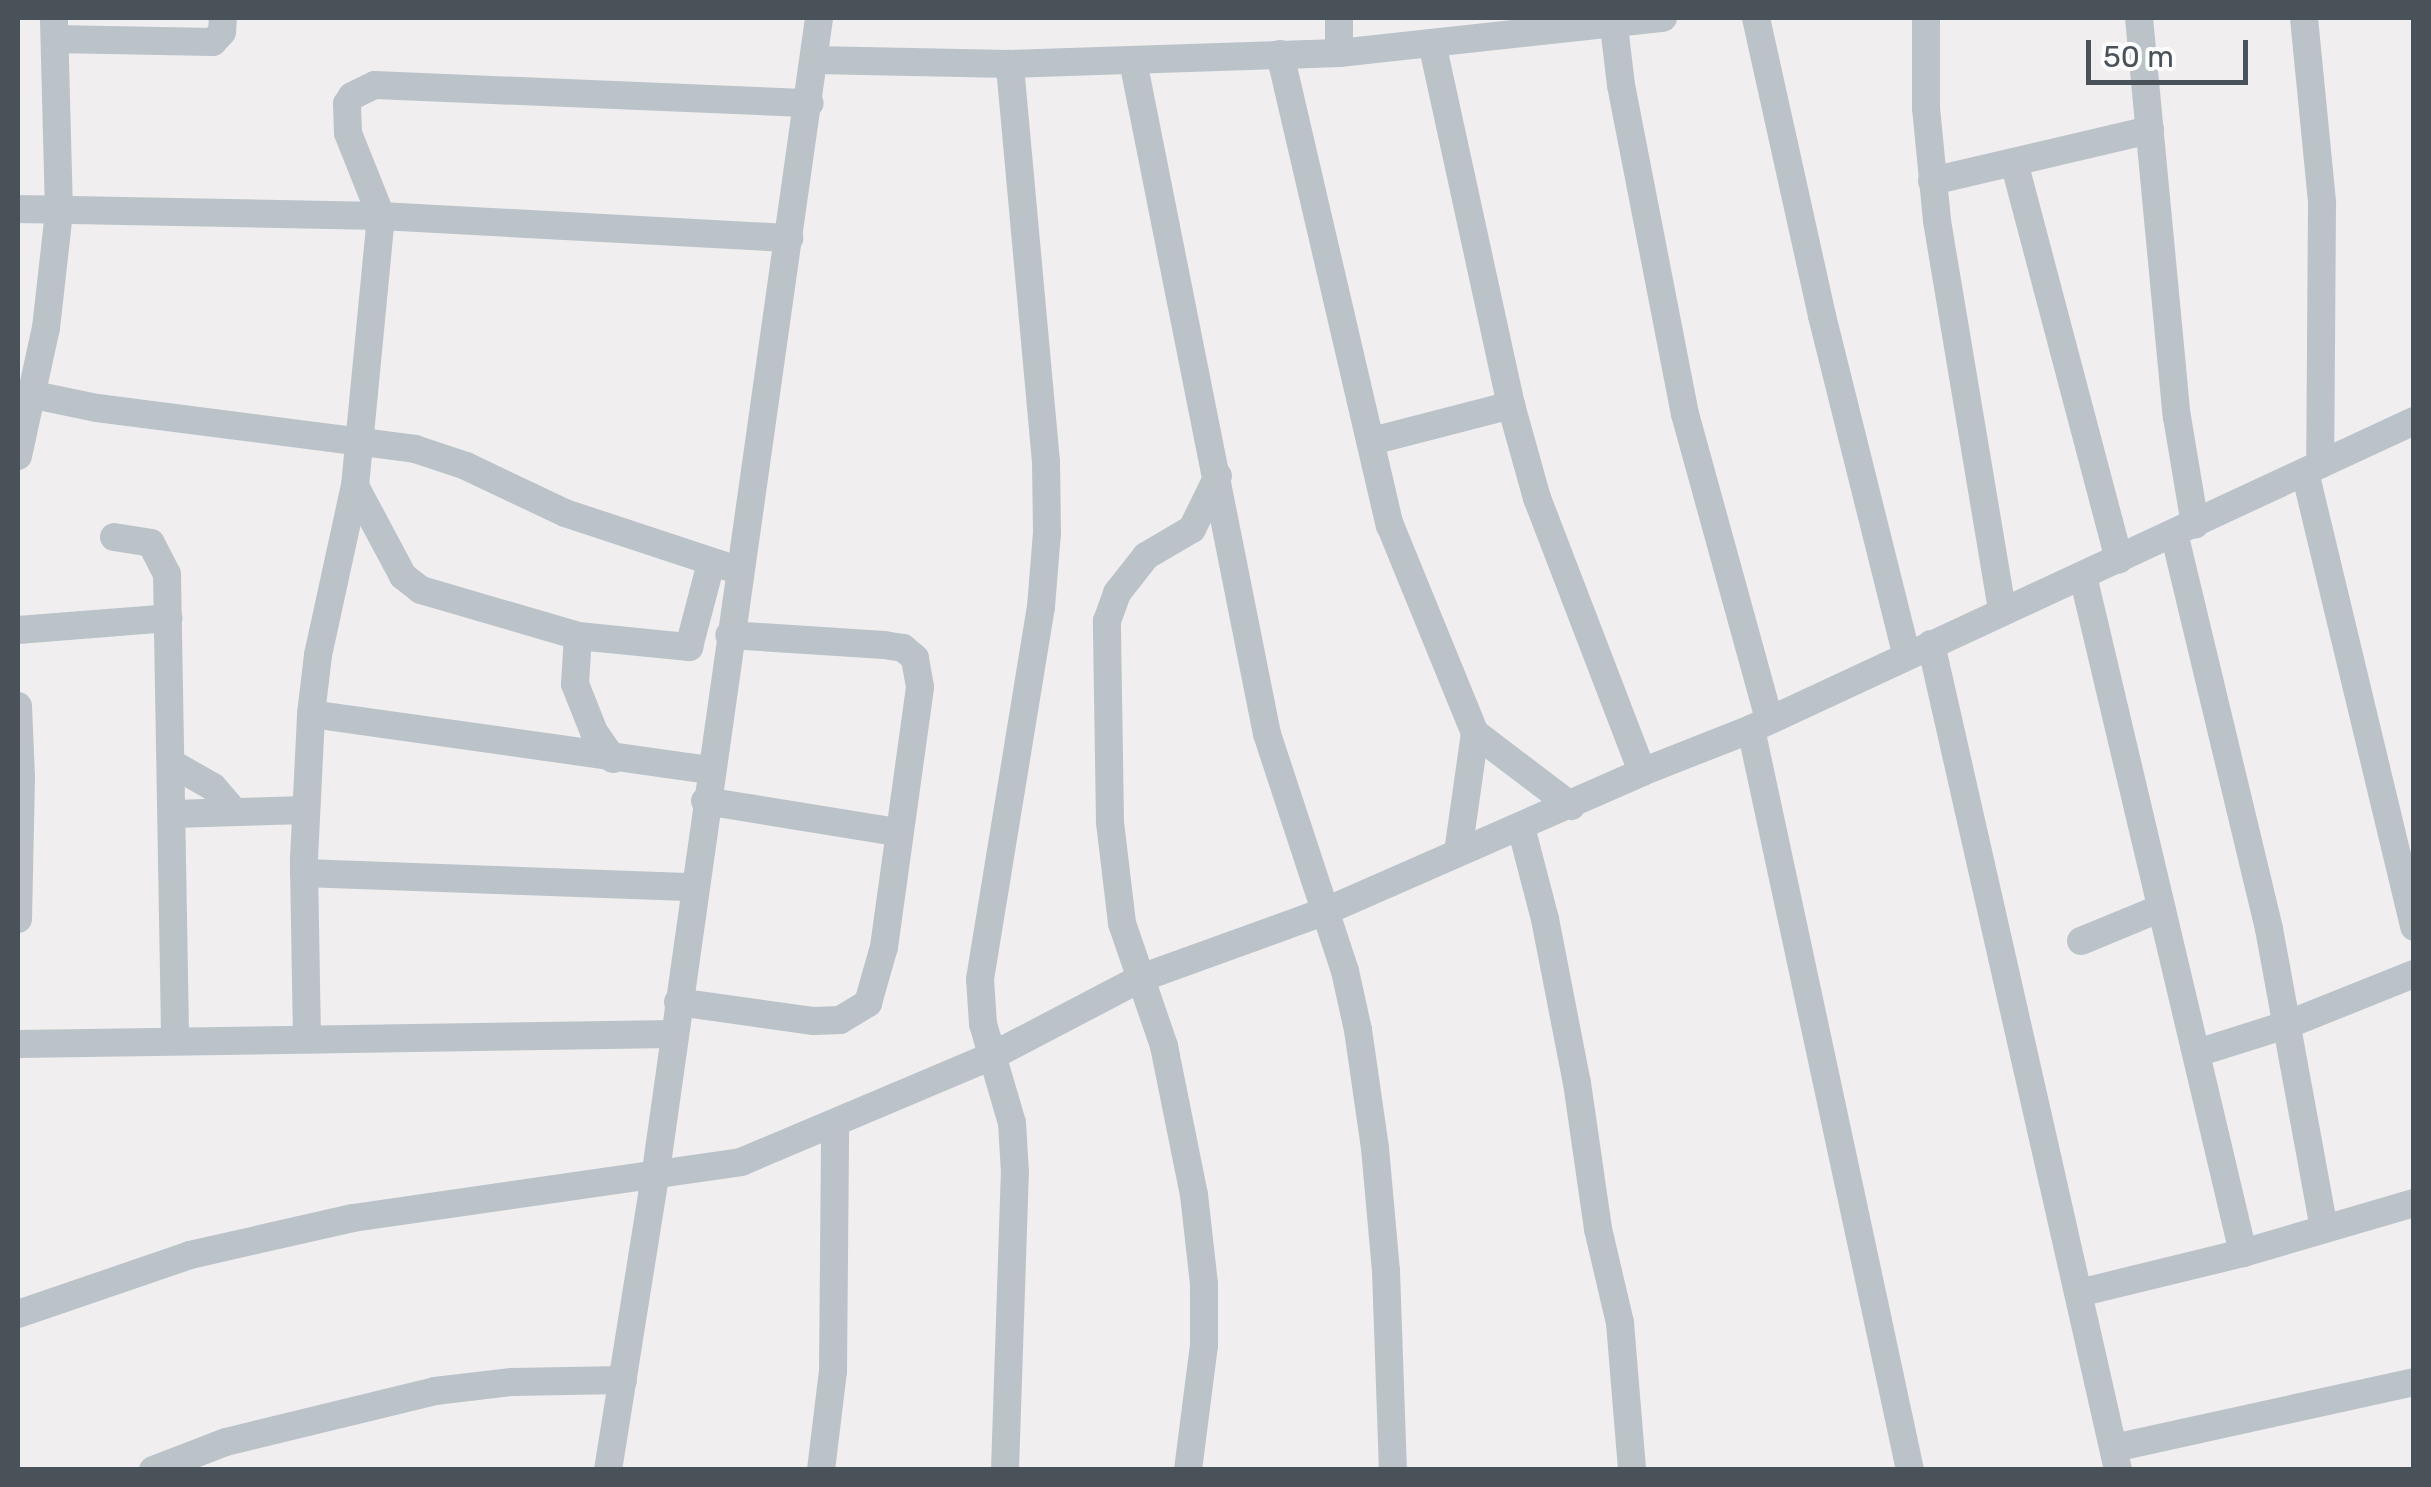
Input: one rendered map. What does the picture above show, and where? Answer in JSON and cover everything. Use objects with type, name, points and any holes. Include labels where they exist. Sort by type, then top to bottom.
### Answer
[{"type":"street","points":[[18,456],[34,395],[59,212],[54,28],[213,42],[222,32],[223,18]]},
{"type":"street","points":[[608,1470],[655,1178],[728,636],[810,103],[819,18]]},
{"type":"street","points":[[1339,18],[1339,53]]},
{"type":"street","points":[[814,60],[1010,64],[1339,53],[1662,18]]},
{"type":"street","points":[[1756,18],[1822,316],[1919,650],[2116,1459],[2414,1382]]},
{"type":"street","points":[[1926,18],[1932,180],[2002,610]]},
{"type":"street","points":[[2139,18],[2185,529],[2289,1024],[2324,1230]]},
{"type":"street","points":[[2304,18],[2322,203],[2312,468],[2414,928]]},
{"type":"street","points":[[1613,21],[1685,414],[1760,724],[1910,1470]]},
{"type":"street","points":[[1432,42],[1511,406],[1537,498],[1642,772]]},
{"type":"street","points":[[1280,54],[1390,526],[1404,566],[1475,733],[1571,806]]},
{"type":"street","points":[[1133,61],[1267,734],[1326,911],[1358,1030],[1376,1148],[1394,1401],[1394,1470]]},
{"type":"street","points":[[1005,1470],[1015,1172],[1012,1123],[983,1024],[980,979],[1041,607],[1047,533],[1046,462],[1010,64]]},
{"type":"street","points":[[307,1039],[304,874],[311,714],[318,655],[355,486],[381,216],[348,134],[346,115],[352,96],[375,85],[810,103]]},
{"type":"street","points":[[1932,180],[2150,130]]},
{"type":"street","points":[[2014,162],[2119,559]]},
{"type":"street","points":[[18,209],[381,216],[789,238]]},
{"type":"street","points":[[34,395],[97,408],[415,449],[466,466],[565,513],[740,571]]},
{"type":"street","points":[[1372,441],[1511,406]]},
{"type":"street","points":[[18,1314],[190,1255],[353,1218],[655,1178],[741,1162],[992,1056],[1141,978],[1326,911],[1760,724],[2414,421]]},
{"type":"street","points":[[1188,1470],[1204,1345],[1204,1284],[1179,1112],[1164,1046],[1122,923],[1110,822],[1108,621],[1117,593],[1146,556],[1192,529],[1218,476]]},
{"type":"street","points":[[355,486],[403,576],[421,590],[578,636],[689,647],[710,563]]},
{"type":"street","points":[[114,536],[141,538],[158,551],[168,574],[175,1041]]},
{"type":"street","points":[[2083,576],[2243,1253]]},
{"type":"street","points":[[18,630],[169,618]]},
{"type":"street","points":[[578,636],[575,684],[594,732],[613,759]]},
{"type":"street","points":[[678,1002],[814,1021],[840,1020],[862,1010],[872,994],[884,947],[896,832],[920,687],[915,658],[903,648],[728,636]]},
{"type":"street","points":[[18,706],[18,920]]},
{"type":"street","points":[[311,714],[710,770]]},
{"type":"street","points":[[1458,853],[1475,733]]},
{"type":"street","points":[[171,764],[213,787],[233,810]]},
{"type":"street","points":[[705,802],[896,832]]},
{"type":"street","points":[[172,814],[306,810]]},
{"type":"street","points":[[1521,827],[1545,919],[1577,1083],[1598,1230],[1620,1323],[1632,1470]]},
{"type":"street","points":[[304,874],[694,886]]},
{"type":"street","points":[[2081,941],[2162,908]]},
{"type":"street","points":[[2197,1054],[2289,1024],[2414,974]]},
{"type":"street","points":[[18,1044],[673,1034]]},
{"type":"street","points":[[820,1470],[833,1371],[836,1125]]},
{"type":"street","points":[[2078,1293],[2243,1253],[2414,1204]]},
{"type":"street","points":[[153,1470],[192,1462],[293,1424],[435,1392],[512,1382],[624,1380]]}]
